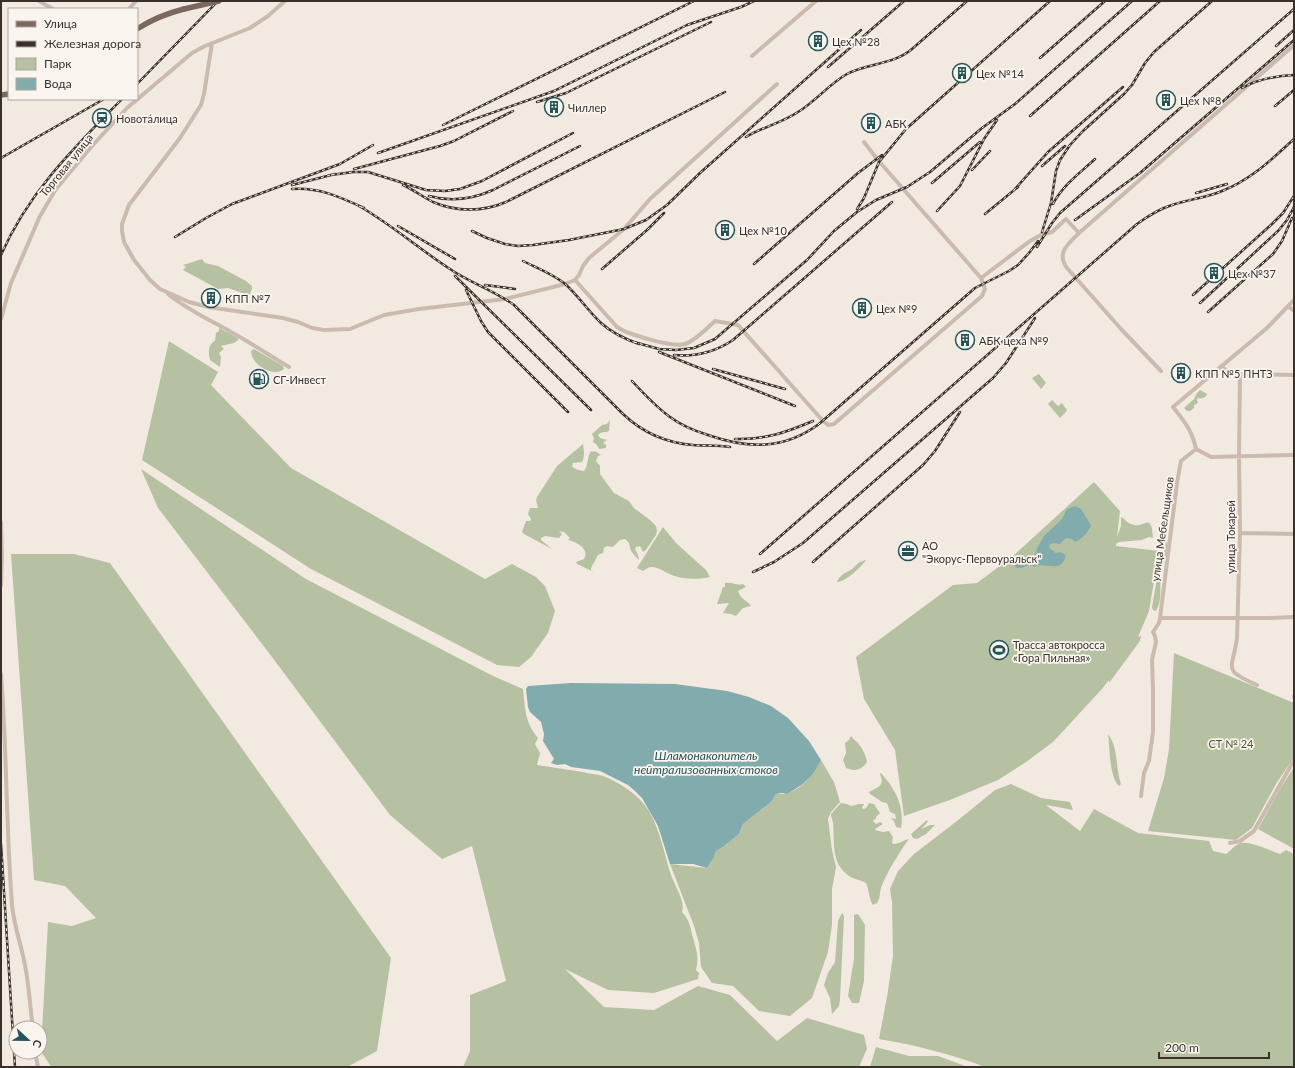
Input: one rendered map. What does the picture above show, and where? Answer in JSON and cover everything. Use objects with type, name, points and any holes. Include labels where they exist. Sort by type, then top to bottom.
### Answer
[{"type":"main road","points":[[138,28],[168,14],[219,1]]},
{"type":"street","points":[[39,1],[51,8]]},
{"type":"street","name":"Торговая улица","points":[[138,99],[192,53],[212,43],[238,34],[255,25],[285,1]]},
{"type":"street","points":[[752,56],[816,1]]},
{"type":"street","points":[[212,43],[201,105],[183,133],[129,205],[122,224],[123,237],[131,255],[150,280],[179,303],[246,340],[259,350],[289,367]]},
{"type":"street","points":[[1161,371],[1121,329],[1064,263],[1062,258],[1064,250],[1079,233],[1294,45]]},
{"type":"street","points":[[160,288],[188,302],[220,310],[283,318],[318,330],[339,330],[355,327],[384,316],[431,308],[505,299],[565,284],[575,280],[589,258],[624,229],[650,199],[777,84]]},
{"type":"street","name":"Торговая улица","points":[[1,319],[7,296],[25,248],[40,216],[56,189],[127,108],[136,100]]},
{"type":"street","points":[[575,280],[617,327],[623,331],[651,340],[673,345],[682,345],[689,342],[715,321],[738,325],[823,421],[826,424],[834,424],[982,296],[985,289],[981,278],[877,159],[864,142]]},
{"type":"street","points":[[981,278],[1030,241],[1052,232],[1066,219],[1079,233]]},
{"type":"street","points":[[1294,300],[1267,328],[1173,407],[1189,428],[1194,439],[1196,449],[1211,457],[1294,455]]},
{"type":"street","points":[[1288,306],[1294,311]]},
{"type":"street","points":[[1221,366],[1230,373],[1294,375]]},
{"type":"street","name":"улица Токарей","points":[[1240,374],[1240,532],[1238,617],[1237,638],[1232,669],[1241,678],[1257,685]]},
{"type":"street","name":"улица Мебельщиков","points":[[1141,796],[1144,773],[1149,761],[1153,732],[1152,660],[1156,642],[1153,632],[1159,623],[1160,618],[1181,461],[1196,449]]},
{"type":"street","points":[[1,522],[1,586]]},
{"type":"street","points":[[1240,532],[1294,534]]},
{"type":"street","points":[[1160,618],[1294,617]]},
{"type":"street","points":[[1,674],[5,723],[12,907],[25,965],[32,1020]]},
{"type":"street","points":[[1230,843],[1240,841],[1254,831],[1294,760]]},
{"type":"green space","points":[[202,259],[205,263],[218,266],[246,281],[252,286],[250,294],[248,295],[228,288],[218,289],[183,270],[186,267],[183,265]]},
{"type":"green space","points":[[219,328],[238,338],[238,340],[234,343],[221,346],[224,349],[219,353],[221,357],[220,367],[210,360],[209,352],[210,346],[215,341],[216,333],[219,331]]},
{"type":"green space","points":[[169,341],[218,372],[211,385],[291,468],[485,579],[512,564],[536,577],[545,586],[555,611],[548,633],[531,657],[519,667],[497,665],[311,569],[142,460]]},
{"type":"green space","points":[[254,349],[283,366],[284,369],[275,372],[264,369],[252,356],[251,351]]},
{"type":"green space","points":[[1039,374],[1046,383],[1041,389],[1032,378]]},
{"type":"green space","points":[[1200,390],[1207,395],[1203,398],[1198,398],[1198,403],[1194,405],[1194,408],[1187,411],[1184,408],[1194,399]]},
{"type":"green space","points":[[1052,400],[1058,406],[1062,403],[1067,410],[1060,418],[1048,404]]},
{"type":"green space","points":[[610,420],[609,431],[598,435],[600,438],[607,440],[603,443],[606,445],[606,448],[599,449],[593,442],[594,438],[592,434],[602,425],[607,424]]},
{"type":"green space","points":[[583,444],[584,453],[582,462],[573,463],[572,466],[577,470],[584,471],[591,451],[595,451],[601,455],[598,456],[596,461],[600,466],[600,474],[614,493],[629,501],[634,508],[656,526],[656,535],[646,550],[643,552],[640,546],[636,547],[635,549],[639,560],[632,552],[629,543],[625,539],[620,540],[613,547],[607,546],[604,548],[603,553],[598,555],[591,568],[594,572],[577,564],[576,562],[584,559],[584,549],[575,542],[568,540],[570,538],[564,532],[559,531],[562,534],[559,538],[545,536],[541,538],[541,540],[552,549],[522,532],[526,521],[530,521],[531,519],[528,514],[530,508],[538,508],[536,500],[537,497],[557,466]]},
{"type":"green space","points":[[141,469],[306,579],[493,676],[523,689],[528,721],[530,727],[538,738],[535,744],[540,753],[537,765],[603,776],[629,790],[645,805],[656,826],[670,872],[681,897],[683,908],[682,912],[690,925],[697,955],[696,970],[699,973],[698,979],[654,993],[608,990],[565,969],[604,1007],[654,1010],[698,986],[730,995],[777,1041],[807,1018],[864,1035],[867,1049],[859,1067],[463,1067],[470,1051],[470,995],[506,981],[472,846],[442,859],[390,815],[158,508]]},
{"type":"green space","name":"Трасса автокросса «Гора Пильная»","points":[[1094,482],[1120,511],[1117,537],[1121,526],[1121,517],[1131,524],[1140,525],[1149,523],[1151,525],[1153,538],[1149,537],[1142,540],[1119,542],[1116,546],[1159,551],[1149,611],[1138,637],[1141,636],[1140,641],[1109,683],[1109,680],[1053,742],[998,780],[950,800],[904,816],[895,750],[864,699],[856,657],[953,585],[977,583],[1013,556]]},
{"type":"green space","points":[[663,527],[676,543],[706,570],[710,577],[701,579],[685,578],[653,567],[649,567],[643,571],[637,568]]},
{"type":"green space","points":[[1167,539],[1166,553],[1160,578],[1160,597],[1156,611],[1153,610],[1152,607],[1159,567]]},
{"type":"green space","points":[[11,554],[74,554],[110,563],[391,958],[377,1051],[347,1067],[51,1067],[47,1060],[48,1060],[48,1020],[43,1020],[48,922],[72,926],[96,918],[65,886],[34,880]]},
{"type":"green space","points":[[866,560],[849,577],[845,580],[837,582],[841,575],[852,569],[859,562]]},
{"type":"green space","points":[[725,583],[739,585],[743,584],[746,587],[738,591],[740,596],[751,606],[743,608],[736,616],[723,613],[729,603],[717,604],[723,587],[725,587]]},
{"type":"green space","name":"СТ № 24","points":[[1174,653],[1294,703],[1294,757],[1276,784],[1252,828],[1236,840],[1148,831],[1164,778],[1169,749]]},
{"type":"green space","points":[[1108,734],[1114,746],[1121,784],[1119,786],[1113,776],[1110,762]]},
{"type":"green space","points":[[851,736],[861,747],[867,762],[863,767],[855,770],[846,768],[843,760],[846,753],[845,743]]},
{"type":"green space","points":[[821,760],[834,782],[840,802],[831,812],[828,819],[836,867],[832,889],[832,925],[828,952],[812,998],[790,1016],[759,1011],[733,986],[712,983],[701,967],[699,943],[694,926],[670,864],[707,868],[716,851],[739,834],[743,824],[771,802],[776,794],[791,792],[806,781]]},
{"type":"green space","points":[[1294,767],[1294,849],[1258,829]]},
{"type":"green space","points":[[881,773],[891,785],[898,798],[902,812],[901,828],[896,827],[894,821],[890,818],[896,819],[895,814],[890,812],[887,803],[882,802],[869,792],[880,786],[882,781]]},
{"type":"green space","points":[[1011,784],[1041,798],[1070,802],[1073,810],[1046,805],[1080,831],[1094,809],[1138,833],[1209,841],[1213,851],[1226,854],[1236,845],[1247,843],[1280,854],[1286,850],[1294,854],[1294,1067],[985,1067],[933,1050],[879,1039],[893,956],[892,902],[890,889],[898,871],[914,854],[995,790]]},
{"type":"green space","points":[[841,803],[851,806],[864,804],[862,808],[864,809],[869,803],[874,804],[880,813],[876,819],[873,820],[876,824],[880,822],[883,824],[875,830],[883,832],[889,831],[893,837],[893,844],[909,839],[894,861],[881,888],[880,897],[877,903],[873,905],[866,883],[849,876],[843,871],[836,858],[831,814]]},
{"type":"green space","points":[[927,820],[928,821],[926,824],[921,829],[930,825],[935,825],[926,834],[917,839],[913,838],[911,834]]},
{"type":"green space","points":[[842,913],[844,916],[840,1000],[839,1006],[832,1014],[830,998],[824,985],[828,973],[835,962],[838,921]]},
{"type":"green space","points":[[858,914],[865,925],[864,981],[859,1003],[852,1003],[848,996],[854,958],[854,915]]},
{"type":"green space","points":[[876,1047],[909,1056],[938,1056],[968,1067],[870,1067]]},
{"type":"water","points":[[1075,506],[1081,509],[1091,525],[1088,531],[1075,542],[1072,539],[1066,538],[1060,544],[1053,543],[1049,545],[1050,549],[1055,553],[1060,552],[1066,555],[1064,561],[1057,566],[1043,565],[1034,567],[1031,564],[1022,568],[1015,567],[1016,562],[1026,561],[1034,556],[1044,536],[1062,519],[1067,509]]},
{"type":"water","name":"Шламонакопитель нейтрализованных стоков","points":[[571,683],[675,684],[727,691],[749,697],[771,706],[788,718],[809,741],[821,760],[815,771],[803,784],[787,794],[776,794],[771,802],[743,824],[739,834],[716,851],[707,868],[693,864],[670,864],[658,826],[642,798],[628,785],[600,771],[571,767],[565,764],[557,765],[551,763],[554,759],[543,741],[544,734],[541,722],[530,712],[528,707],[526,689],[528,686]]},
{"type":"railway","points":[[138,83],[218,1]]},
{"type":"railway","points":[[443,125],[694,1]]},
{"type":"railway","points":[[378,153],[554,91],[687,25],[741,7],[754,1]]},
{"type":"railway","points":[[828,67],[904,1]]},
{"type":"railway","points":[[746,137],[798,112],[847,74],[855,70],[889,61],[905,54],[967,1]]},
{"type":"railway","points":[[857,209],[864,198],[879,162],[906,129],[1050,1]]},
{"type":"railway","points":[[1040,58],[1105,1]]},
{"type":"railway","points":[[634,342],[659,349],[676,350],[694,348],[715,339],[807,260],[834,231],[857,212],[876,200],[907,187],[930,172],[982,128],[1015,104],[1132,1]]},
{"type":"railway","points":[[1030,116],[1160,1]]},
{"type":"railway","points":[[1042,232],[1051,203],[1056,171],[1060,160],[1070,145],[1083,131],[1124,94],[1132,85],[1145,63],[1154,52],[1212,1]]},
{"type":"railway","points":[[1037,247],[1060,213],[1294,9]]},
{"type":"railway","points":[[537,102],[566,93],[711,22]]},
{"type":"railway","points":[[472,231],[505,244],[518,246],[569,240],[624,229],[646,220],[667,205],[700,173],[861,30]]},
{"type":"railway","points":[[1276,46],[1294,30]]},
{"type":"railway","points":[[1075,220],[1140,173],[1294,40]]},
{"type":"railway","points":[[1242,88],[1267,78],[1294,75]]},
{"type":"railway","points":[[1014,190],[1048,152],[1123,87]]},
{"type":"railway","points":[[1275,106],[1294,90]]},
{"type":"railway","points":[[403,185],[433,202],[451,208],[470,210],[488,208],[506,202],[725,92]]},
{"type":"railway","points":[[1,158],[102,100]]},
{"type":"railway","points":[[1,255],[12,232],[39,190],[70,153],[121,100]]},
{"type":"railway","points":[[354,169],[454,141],[513,111]]},
{"type":"railway","points":[[937,211],[960,186],[984,139],[997,120]]},
{"type":"railway","points":[[331,175],[353,172],[368,172],[426,190],[445,191],[460,189],[482,181],[573,133]]},
{"type":"railway","points":[[760,554],[1137,224],[1167,207],[1210,195],[1233,186],[1252,175],[1294,139]]},
{"type":"railway","points":[[932,183],[980,142]]},
{"type":"railway","points":[[175,237],[232,204],[340,164],[373,145]]},
{"type":"railway","points":[[429,196],[445,199],[461,199],[478,196],[493,190],[580,146]]},
{"type":"railway","points":[[1042,166],[1065,146]]},
{"type":"railway","points":[[972,170],[990,151]]},
{"type":"railway","points":[[754,264],[858,173],[882,155]]},
{"type":"railway","points":[[1053,204],[1067,185],[1095,159]]},
{"type":"railway","points":[[292,185],[335,174]]},
{"type":"railway","points":[[1196,193],[1227,184]]},
{"type":"railway","points":[[985,214],[1018,187]]},
{"type":"railway","points":[[292,189],[320,191],[364,208]]},
{"type":"railway","points":[[1193,295],[1272,224],[1283,213],[1294,196]]},
{"type":"railway","points":[[674,355],[705,353],[719,348],[733,340],[892,202]]},
{"type":"railway","points":[[359,206],[458,274],[514,305],[623,414],[638,426],[655,436],[674,442],[693,445],[730,447]]},
{"type":"railway","points":[[1200,303],[1278,231],[1287,220],[1294,207]]},
{"type":"railway","points":[[602,269],[647,230],[664,213]]},
{"type":"railway","points":[[1208,312],[1273,254],[1282,241],[1292,218]]},
{"type":"railway","points":[[398,226],[455,259]]},
{"type":"railway","points":[[632,381],[665,413],[679,423],[698,432],[723,440],[751,445],[779,443],[793,439],[806,433],[819,424],[975,288],[1018,265],[1038,241]]},
{"type":"railway","points":[[523,261],[559,279],[605,327],[639,344]]},
{"type":"railway","points":[[455,276],[591,410]]},
{"type":"railway","points":[[485,285],[515,289]]},
{"type":"railway","points":[[466,290],[488,332],[568,412]]},
{"type":"railway","points":[[753,572],[774,562],[803,543],[993,378],[1006,363],[1035,318]]},
{"type":"railway","points":[[659,352],[795,406]]},
{"type":"railway","points":[[713,369],[785,389]]},
{"type":"railway","points":[[813,562],[923,465],[935,451],[960,412]]},
{"type":"railway","points":[[735,439],[766,437],[794,429],[813,421]]},
{"type":"railway","points":[[1,844],[15,1067]]},
{"type":"place","name":"Цех №28","points":[[818,41]]},
{"type":"place","name":"Цех №14","points":[[962,73]]},
{"type":"place","name":"Цех №8","points":[[1166,100]]},
{"type":"place","name":"Чиллер","points":[[554,107]]},
{"type":"place","name":"Новота́лица","points":[[102,118]]},
{"type":"place","name":"АБК","points":[[871,123]]},
{"type":"place","name":"Цех №10","points":[[725,230]]},
{"type":"place","name":"Цех №37","points":[[1214,273]]},
{"type":"place","name":"КПП №7","points":[[211,298]]},
{"type":"place","name":"Цех №9","points":[[862,308]]},
{"type":"place","name":"АБК цеха №9","points":[[965,340]]},
{"type":"place","name":"КПП №5 ПНТЗ","points":[[1181,373]]},
{"type":"place","name":"СГ-Инвест","points":[[259,379]]},
{"type":"place","name":"АО \"Экорус-Первоуральск\"","points":[[908,551]]},
{"type":"place","name":"Трасса автокросса «Гора Пильная»","points":[[999,650]]}]
